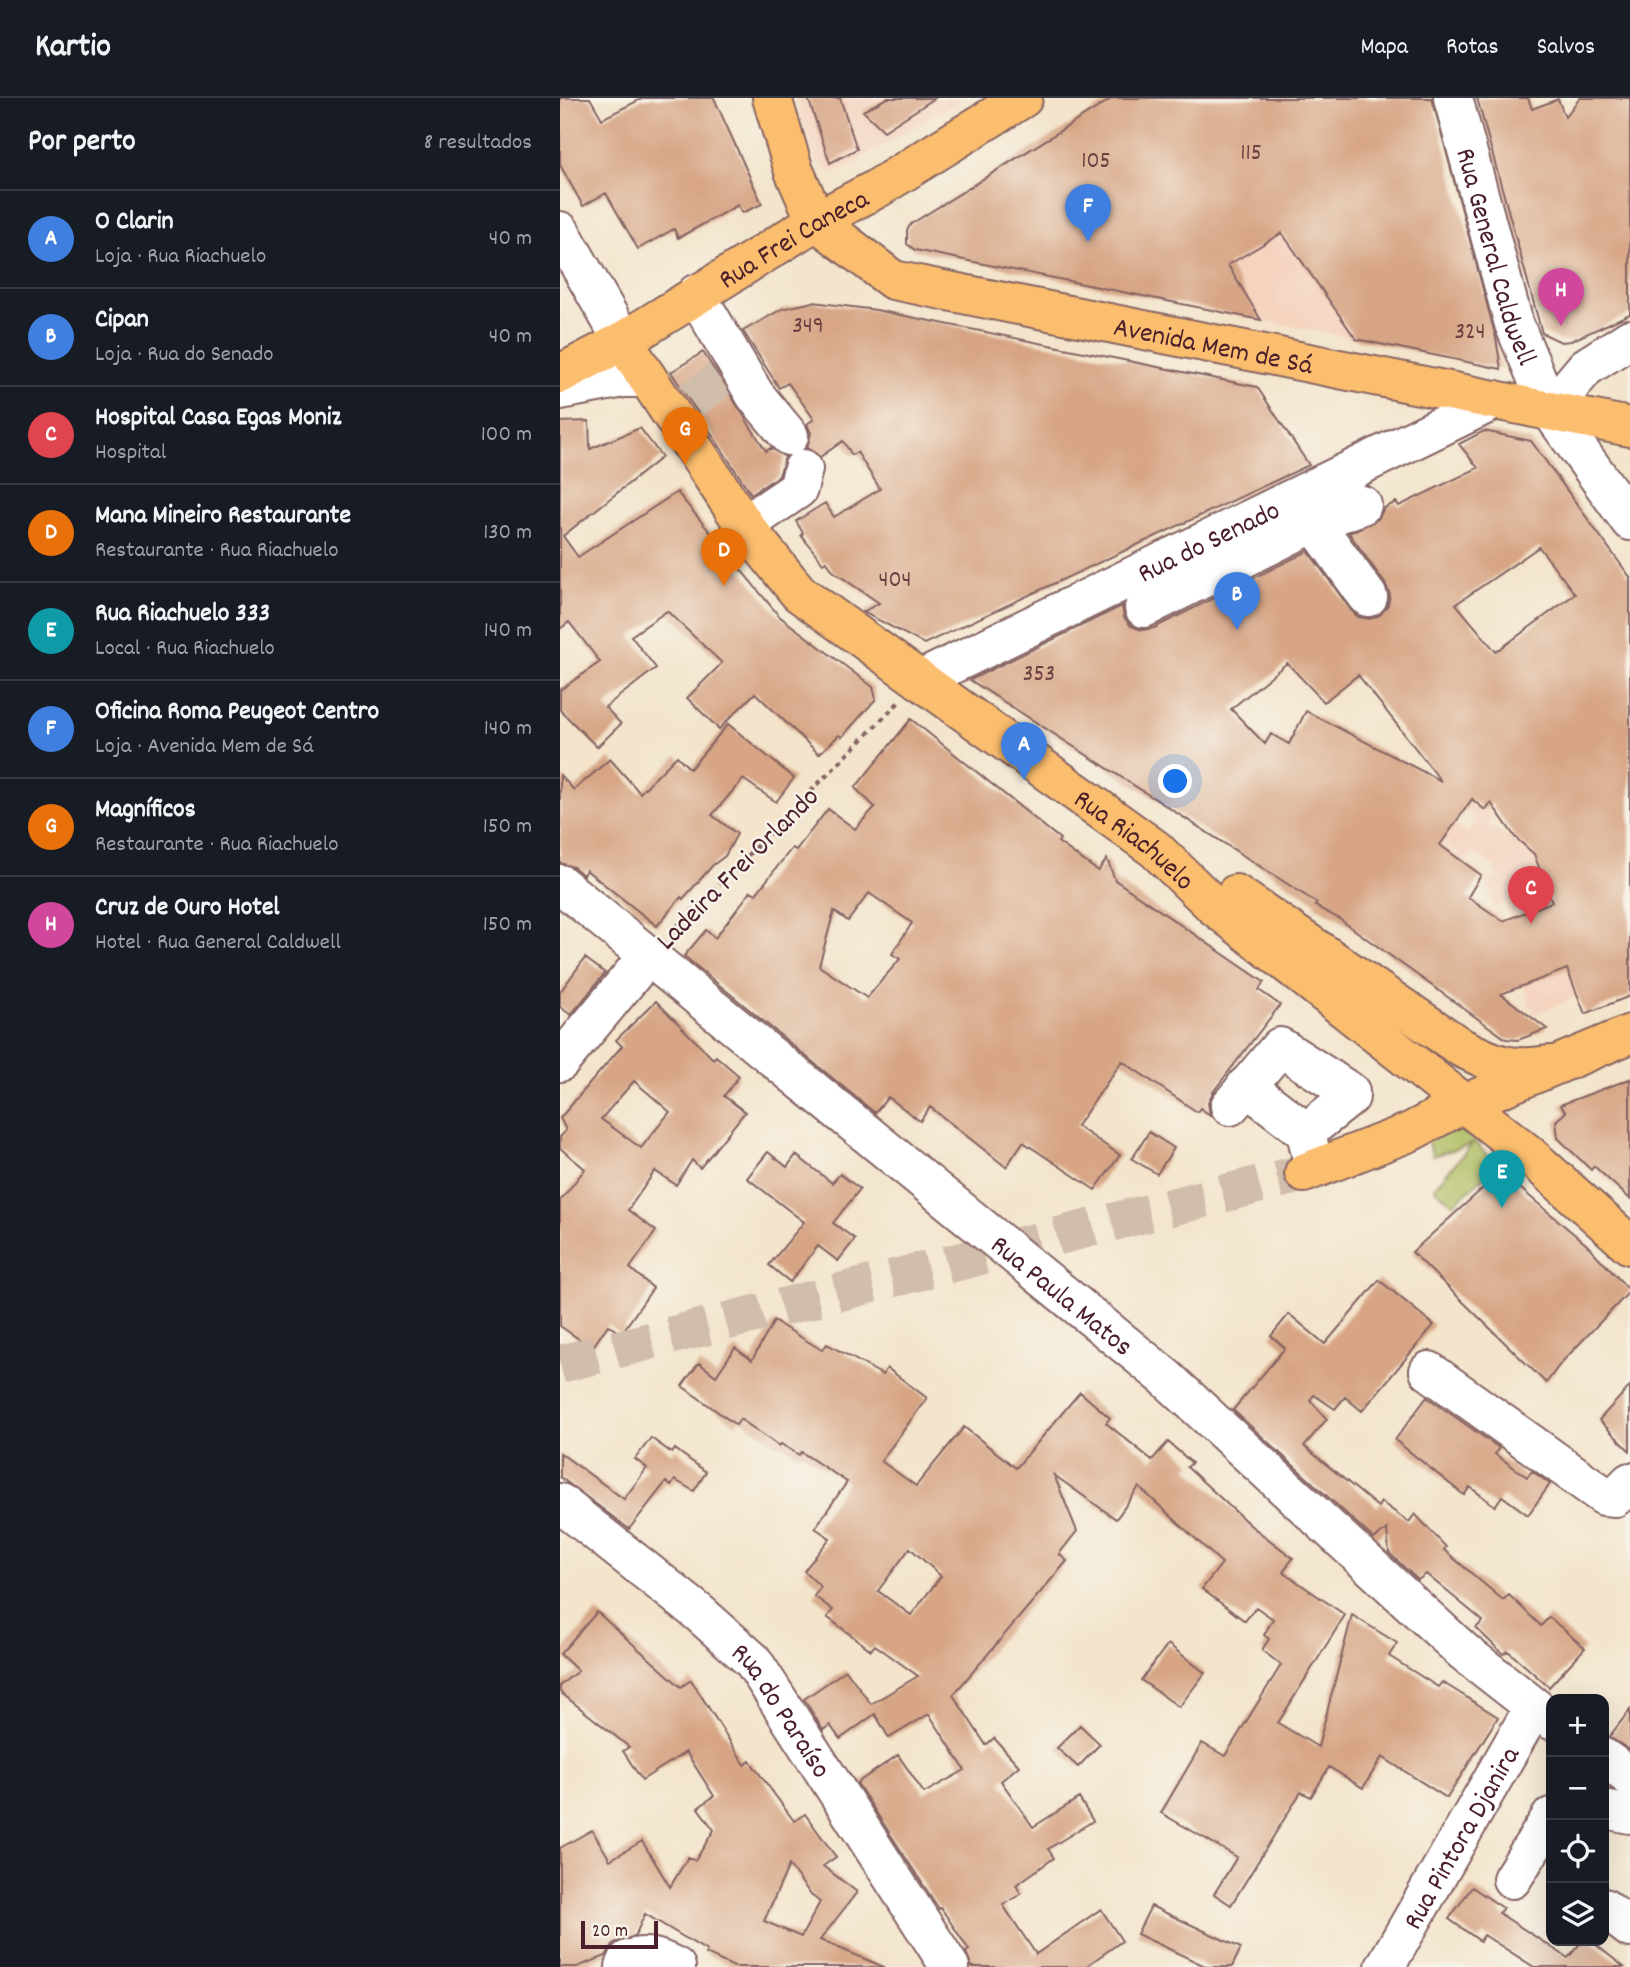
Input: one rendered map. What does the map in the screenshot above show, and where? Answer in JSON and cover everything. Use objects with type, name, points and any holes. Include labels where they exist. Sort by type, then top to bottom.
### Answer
[{"type":"main road","points":[[772,98],[794,171],[816,221]]},
{"type":"main road","name":"Rua Frei Caneca","points":[[560,374],[623,341],[816,221],[878,188],[1023,98]]},
{"type":"main road","name":"Avenida Mem de Sá","points":[[816,221],[893,280],[1630,427]]},
{"type":"main road","name":"Rua Riachuelo","points":[[623,341],[647,378],[704,388],[747,529],[799,593],[1155,849],[1214,906],[1527,1153],[1630,1245]]},
{"type":"main road","points":[[1155,849],[1223,885],[1462,1048],[1501,1067],[1520,1070],[1549,1065]]},
{"type":"main road","points":[[1309,1171],[1410,1132],[1463,1104],[1549,1065],[1630,1034]]},
{"type":"street","name":"Rua General Caldwell","points":[[1453,98],[1514,324],[1550,410],[1630,521]]},
{"type":"street","points":[[560,231],[623,341]]},
{"type":"street","points":[[696,295],[704,388],[755,395],[796,452],[798,489],[761,514],[747,529]]},
{"type":"street","points":[[1550,410],[1586,367],[1630,339]]},
{"type":"street","points":[[560,390],[623,378],[647,378]]},
{"type":"street","name":"Rua do Senado","points":[[920,680],[1172,575],[1305,510],[1495,400]]},
{"type":"street","points":[[1305,510],[1362,505]]},
{"type":"street","points":[[1305,510],[1368,597]]},
{"type":"street","points":[[1144,608],[1172,575]]},
{"type":"street","name":"Rua Paula Matos","points":[[560,884],[1164,1377],[1464,1652],[1543,1714]]},
{"type":"street","name":"Ladeira Frei Orlando","points":[[560,1062],[647,957]]},
{"type":"street","points":[[1280,1047],[1350,1092],[1350,1097],[1306,1132],[1238,1096],[1280,1047]]},
{"type":"street","points":[[1306,1132],[1309,1171]]},
{"type":"street","points":[[1429,1371],[1604,1496],[1615,1497],[1630,1482]]},
{"type":"street","name":"Rua do Paraíso","points":[[560,1503],[698,1612],[753,1661],[950,1967]]},
{"type":"street","name":"Rua Pintora Djanira","points":[[1385,1967],[1543,1714]]},
{"type":"street","points":[[1609,1762],[1630,1777]]},
{"type":"street","points":[[1609,1810],[1630,1814]]},
{"type":"street","points":[[1513,1879],[1549,1820]]},
{"type":"street","points":[[1609,1912],[1630,1928]]},
{"type":"street","points":[[625,1967],[628,1960],[637,1956],[652,1956],[676,1967]]},
{"type":"path","name":"Ladeira Frei Orlando","points":[[647,957],[920,680]]},
{"type":"shaded area","points":[[795,98],[963,98],[839,172],[826,170],[816,162]]},
{"type":"shaded area","points":[[1282,233],[1296,257],[1300,256],[1356,339],[1261,320],[1228,265]]},
{"type":"shaded area","points":[[1473,800],[1493,816],[1488,822],[1491,826],[1506,837],[1514,835],[1533,853],[1541,873],[1533,876],[1535,885],[1544,882],[1551,903],[1544,906],[1578,997],[1534,1014],[1510,952],[1521,948],[1505,903],[1494,907],[1485,882],[1498,878],[1494,866],[1473,852],[1396,960],[1376,945],[1389,927],[1458,855],[1441,843],[1454,825],[1467,834],[1474,824],[1474,817],[1465,810]]},
{"type":"green space","points":[[1452,1117],[1497,1166],[1453,1204],[1434,1188],[1472,1144],[1433,1156],[1423,1131]]},
{"type":"building","points":[[560,98],[590,98],[602,119],[643,98],[714,98],[762,204],[742,213],[738,205],[678,238],[674,229],[638,249],[606,193],[583,206],[560,165]]},
{"type":"building","points":[[808,98],[840,98],[857,149],[830,163]]},
{"type":"building","points":[[887,98],[935,98],[884,131],[863,111]]},
{"type":"building","points":[[1113,98],[1432,98],[1496,338],[1501,369],[1356,339],[1282,233],[1228,265],[1261,320],[915,250],[907,244],[907,230],[911,224]]},
{"type":"building","points":[[1477,98],[1528,98],[1532,109],[1558,99],[1565,117],[1580,98],[1630,98],[1630,314],[1571,341],[1561,342],[1542,333]]},
{"type":"building","points":[[813,302],[876,310],[1257,387],[1309,465],[924,644],[863,612],[879,603],[834,572],[826,561],[823,563],[801,535],[803,533],[796,521],[825,503],[834,517],[880,489],[857,452],[852,455],[843,441],[820,457],[807,448],[811,433],[807,424],[814,419],[788,383],[779,388],[743,331],[782,309]]},
{"type":"building","points":[[703,352],[766,451],[771,448],[785,457],[779,476],[751,494],[671,372]]},
{"type":"building","points":[[589,421],[590,449],[640,428],[662,457],[563,536],[578,557],[677,492],[779,616],[873,687],[876,699],[842,737],[839,735],[819,754],[755,693],[719,729],[687,698],[722,663],[667,611],[631,636],[656,668],[605,707],[621,724],[597,747],[560,710],[560,690],[600,662],[569,622],[560,629],[560,422]]},
{"type":"building","points":[[1484,431],[1531,441],[1630,577],[1630,996],[1585,1014],[1567,969],[1501,994],[1547,1029],[1518,1040],[1506,1039],[1338,918],[1315,906],[1317,903],[970,680],[1122,606],[1124,617],[1131,626],[1142,630],[1154,628],[1308,551],[1358,617],[1370,619],[1380,615],[1388,605],[1390,595],[1386,585],[1349,533],[1378,519],[1384,508],[1396,502],[1399,506],[1478,468],[1459,444]],"holes":[[[1539,547],[1575,594],[1496,652],[1456,604]],[[1287,663],[1324,702],[1358,675],[1441,781],[1306,711],[1289,744],[1271,734],[1265,744],[1231,709]],[[1472,799],[1485,810],[1491,803],[1515,837],[1534,854],[1552,902],[1503,921],[1468,897],[1481,875],[1440,845]]]},
{"type":"building","points":[[911,719],[1060,839],[1058,842],[1098,871],[1107,859],[1115,880],[1264,982],[1259,990],[1280,1005],[1213,1092],[1208,1103],[1210,1115],[1200,1108],[1197,1112],[1122,1061],[1077,1126],[1120,1155],[1095,1190],[1023,1142],[1006,1167],[930,1107],[920,1121],[888,1097],[875,1113],[684,956],[706,930],[715,938],[751,891],[756,894],[792,848],[796,850],[828,809],[855,829],[875,807],[855,788]],"holes":[[[869,893],[912,923],[892,954],[900,959],[867,998],[819,966],[834,911],[848,921]]]},
{"type":"building","points":[[728,724],[794,778],[776,802],[743,779],[712,815],[737,834],[725,856],[713,865],[683,899],[681,897],[657,926],[586,870],[583,875],[573,867],[560,863],[560,775],[574,790],[610,759],[640,793],[677,756],[690,769]]},
{"type":"building","points":[[585,958],[605,973],[571,1015],[560,1007],[560,992]]},
{"type":"building","points":[[656,1001],[713,1059],[716,1056],[739,1076],[724,1096],[745,1112],[700,1168],[692,1160],[676,1185],[655,1171],[628,1210],[656,1231],[630,1268],[653,1288],[621,1334],[608,1325],[592,1348],[560,1326],[560,1201],[585,1169],[560,1148],[560,1137],[566,1130],[560,1118],[622,1046],[616,1040]],"holes":[[[634,1081],[670,1112],[641,1148],[601,1119]]]},
{"type":"building","points":[[1630,1079],[1630,1199],[1594,1166],[1591,1170],[1558,1138],[1556,1121],[1566,1112],[1560,1105]]},
{"type":"building","points":[[1149,1132],[1174,1148],[1157,1174],[1132,1159]]},
{"type":"building","points":[[768,1152],[787,1167],[796,1155],[832,1183],[840,1174],[860,1189],[833,1223],[855,1239],[838,1261],[818,1246],[790,1282],[769,1265],[804,1222],[747,1178]]},
{"type":"building","points":[[1501,1172],[1587,1245],[1630,1291],[1561,1363],[1546,1383],[1412,1252]]},
{"type":"building","points":[[1379,1280],[1434,1325],[1362,1411],[1345,1397],[1335,1409],[1314,1395],[1310,1400],[1327,1419],[1304,1446],[1378,1507],[1381,1502],[1409,1522],[1415,1514],[1446,1547],[1444,1550],[1503,1600],[1509,1595],[1541,1626],[1549,1617],[1585,1648],[1549,1687],[1508,1651],[1503,1654],[1476,1628],[1483,1621],[1426,1574],[1418,1580],[1389,1553],[1387,1529],[1374,1539],[1233,1410],[1285,1348],[1271,1336],[1289,1314],[1325,1344]]},
{"type":"building","points":[[774,1321],[822,1350],[827,1344],[883,1375],[887,1368],[927,1398],[881,1461],[916,1486],[964,1427],[1016,1468],[1080,1392],[1110,1418],[1106,1423],[1152,1460],[1168,1442],[1192,1463],[1187,1467],[1250,1525],[1293,1558],[1283,1572],[1345,1615],[1278,1723],[1318,1747],[1352,1615],[1397,1643],[1389,1656],[1438,1687],[1442,1682],[1498,1717],[1447,1798],[1382,1757],[1363,1788],[1329,1767],[1311,1797],[1301,1792],[1231,1905],[1214,1894],[1237,1857],[1161,1813],[1202,1743],[1225,1756],[1281,1665],[1262,1650],[1269,1639],[1264,1635],[1273,1619],[1256,1607],[1245,1621],[1202,1589],[1222,1563],[1139,1487],[1116,1519],[1054,1475],[1077,1531],[1059,1554],[1067,1561],[953,1695],[986,1745],[994,1738],[1019,1766],[1001,1781],[1033,1827],[1079,1798],[1093,1821],[1048,1849],[1054,1858],[1016,1885],[1021,1894],[1003,1905],[1036,1954],[1101,1909],[1122,1941],[1085,1967],[972,1967],[966,1952],[969,1950],[857,1783],[898,1755],[924,1793],[965,1770],[929,1714],[889,1738],[875,1714],[840,1739],[830,1725],[823,1730],[804,1699],[846,1670],[871,1704],[918,1676],[875,1645],[871,1650],[827,1617],[833,1610],[814,1596],[821,1587],[804,1571],[830,1538],[815,1528],[847,1482],[801,1452],[799,1455],[781,1444],[779,1446],[740,1419],[736,1425],[682,1386],[699,1363],[716,1376],[735,1348],[752,1360]],"holes":[[[910,1548],[941,1576],[911,1615],[878,1591]]]},
{"type":"building","points":[[1630,1386],[1630,1451],[1599,1420]]},
{"type":"building","points":[[1427,1397],[1499,1448],[1495,1454],[1527,1477],[1532,1471],[1550,1484],[1528,1515],[1502,1496],[1495,1506],[1470,1487],[1464,1495],[1395,1440]]},
{"type":"building","points":[[651,1438],[672,1453],[675,1449],[706,1472],[694,1491],[675,1480],[671,1486],[666,1482],[629,1529],[560,1477],[560,1453],[624,1499],[647,1468],[635,1459]]},
{"type":"building","points":[[597,1612],[681,1687],[691,1680],[745,1765],[750,1761],[794,1821],[805,1814],[836,1857],[823,1866],[857,1892],[820,1940],[884,1967],[734,1967],[706,1954],[707,1951],[645,1914],[635,1936],[614,1943],[606,1956],[577,1967],[560,1967],[560,1848],[592,1830],[610,1860],[642,1841],[670,1887],[688,1857],[695,1861],[714,1830],[698,1808],[714,1796],[686,1752],[642,1780],[623,1751],[629,1747],[560,1692],[560,1685],[578,1671],[560,1654]],"holes":[[[789,1865],[811,1895],[820,1902],[801,1937],[764,1921]]]},
{"type":"building","points":[[1168,1644],[1205,1673],[1179,1707],[1141,1680]]},
{"type":"building","points":[[1630,1710],[1630,1750],[1609,1737]]},
{"type":"building","points":[[1080,1725],[1100,1744],[1078,1767],[1057,1748]]},
{"type":"building","points":[[1472,1887],[1503,1908],[1499,1913],[1568,1958],[1578,1946],[1597,1946],[1624,1967],[1534,1967],[1484,1935],[1480,1941],[1449,1919]]},
{"type":"building","points":[[1151,1906],[1241,1948],[1232,1967],[1207,1967],[1137,1934]]},
{"type":"tunnel","points":[[691,401],[720,379]]},
{"type":"tunnel","points":[[560,1364],[1304,1173]]},
{"type":"place","name":"Oficina Roma Peugeot Centro","points":[[1088,242]]},
{"type":"place","name":"Cruz de Ouro Hotel","points":[[1561,326]]},
{"type":"place","name":"Magníficos","points":[[685,465]]},
{"type":"place","name":"Mana Mineiro Restaurante","points":[[724,586]]},
{"type":"place","name":"Cipan","points":[[1237,630]]},
{"type":"place","name":"O Clarin","points":[[1024,780]]},
{"type":"place","name":"Hospital Casa Egas Moniz","points":[[1531,924]]},
{"type":"place","name":"Rua Riachuelo 333","points":[[1502,1208]]}]
